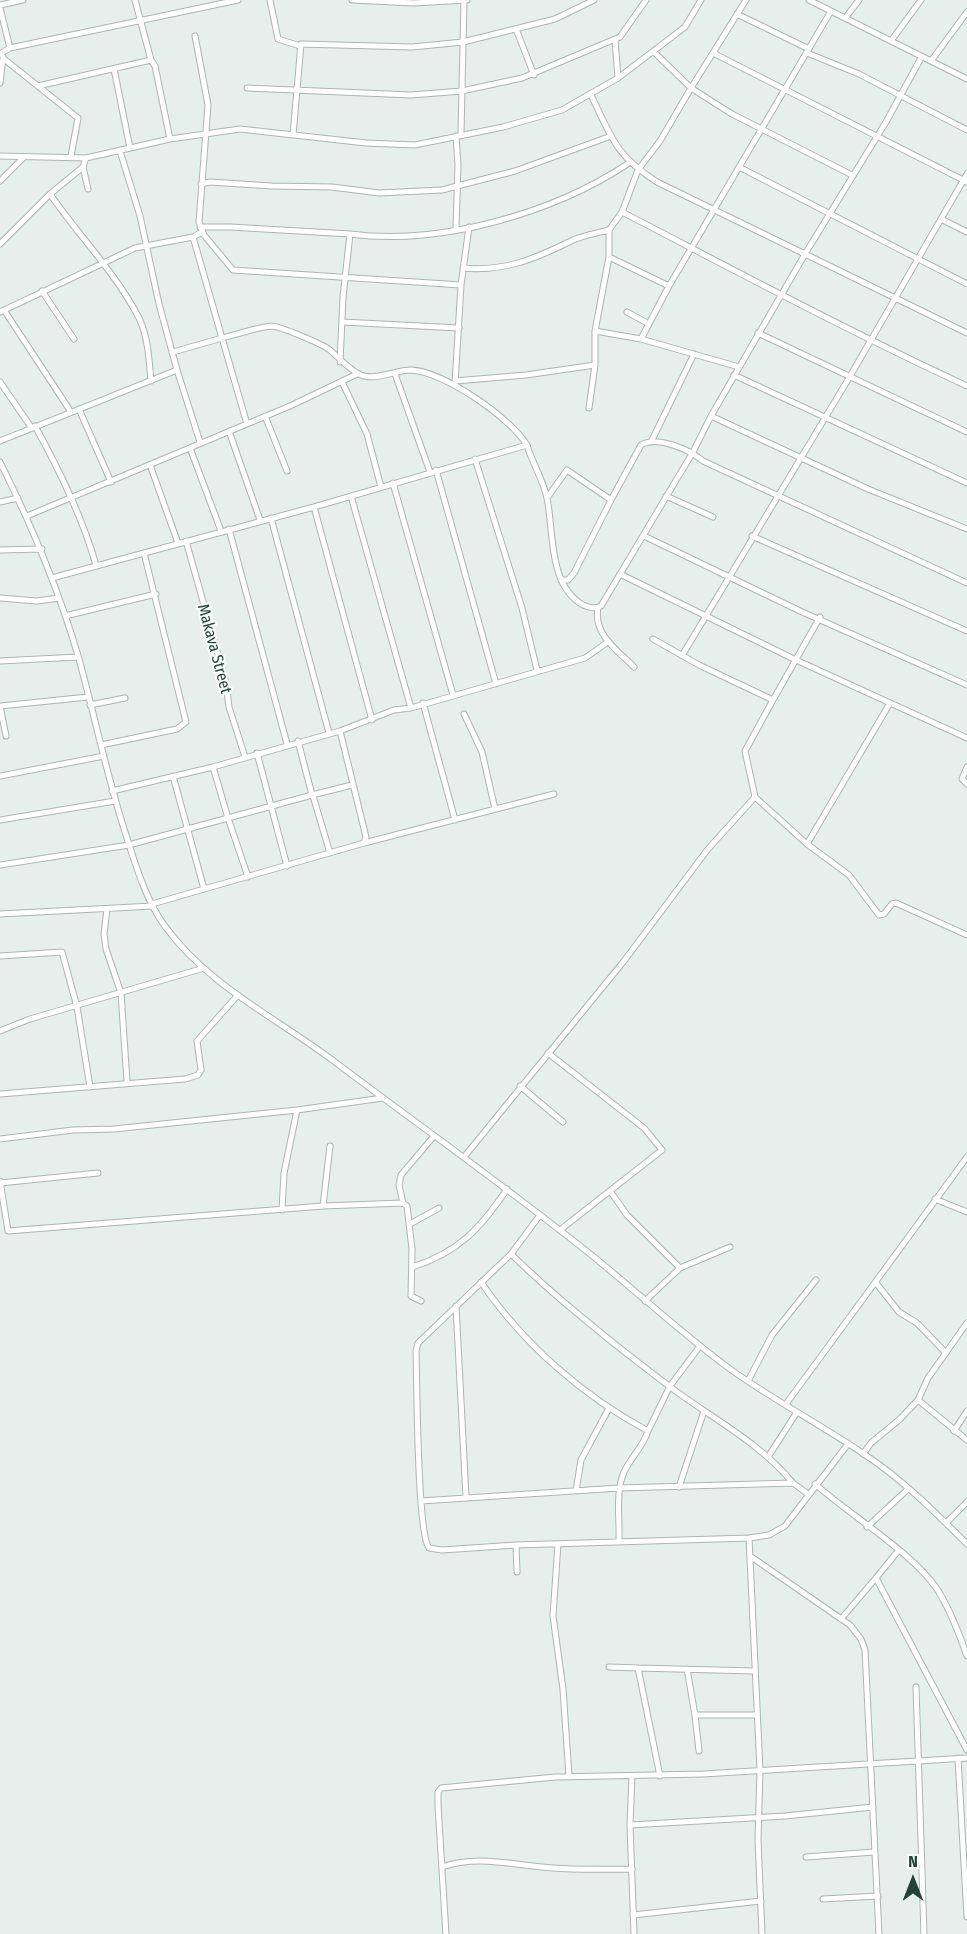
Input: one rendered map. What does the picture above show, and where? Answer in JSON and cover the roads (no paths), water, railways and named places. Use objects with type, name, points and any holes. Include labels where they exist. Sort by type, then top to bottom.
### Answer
[{"type":"street","points":[[10,48],[0,6],[23,0]]},
{"type":"street","points":[[135,0],[151,60],[155,66],[170,139]]},
{"type":"street","points":[[0,83],[2,56],[10,48],[139,19],[238,0]]},
{"type":"street","points":[[270,0],[278,39],[300,46],[301,44],[412,47],[463,42],[555,19],[594,0]]},
{"type":"street","points":[[352,0],[414,3],[465,0],[456,228]]},
{"type":"street","points":[[247,88],[411,95],[462,91],[534,75],[615,40],[646,0]]},
{"type":"street","points":[[0,156],[86,158],[170,139],[240,129],[354,142],[415,145],[534,119],[562,110],[618,78],[686,27],[701,0]]},
{"type":"street","points":[[589,408],[595,365],[595,331],[609,257],[609,230],[622,212],[638,170],[660,141],[746,0]]},
{"type":"street","points":[[809,0],[967,79]]},
{"type":"street","points":[[846,17],[860,0]]},
{"type":"street","points":[[891,41],[921,0]]},
{"type":"street","points":[[641,339],[690,247],[831,11]]},
{"type":"street","points":[[931,61],[967,12]]},
{"type":"street","points":[[737,14],[967,130]]},
{"type":"street","points":[[516,29],[534,75]]},
{"type":"street","points":[[195,36],[208,105],[198,214],[201,229],[233,270],[461,285]]},
{"type":"street","points":[[615,40],[618,78]]},
{"type":"street","points":[[293,135],[300,46]]},
{"type":"street","points":[[654,52],[691,88],[761,128],[852,175]]},
{"type":"street","points":[[683,654],[966,179],[784,91],[714,54]]},
{"type":"street","points":[[2,56],[78,118],[71,156]]},
{"type":"street","points":[[634,667],[608,642],[596,620],[598,608],[644,536],[827,213],[878,135],[921,57]]},
{"type":"street","points":[[38,86],[151,60]]},
{"type":"street","points":[[114,69],[130,148]]},
{"type":"street","points":[[591,95],[611,136],[629,163],[638,170],[657,182],[967,333]]},
{"type":"street","points":[[201,184],[210,182],[316,186],[379,193],[442,190],[515,171],[611,136]]},
{"type":"street","points":[[120,151],[147,245],[159,304],[177,370],[200,442]]},
{"type":"street","points":[[0,181],[24,156]]},
{"type":"street","points":[[86,158],[83,167],[88,189]]},
{"type":"street","points":[[71,412],[2,311],[102,262],[147,245],[193,237],[201,229],[230,226],[417,237],[469,227],[534,210],[558,201],[629,163]]},
{"type":"street","points":[[0,244],[50,194],[83,167]]},
{"type":"street","points":[[739,167],[967,284]]},
{"type":"street","points":[[50,194],[102,262],[139,318],[149,351],[152,381]]},
{"type":"street","points":[[622,212],[783,293],[816,314],[967,386]]},
{"type":"street","points":[[941,219],[967,232]]},
{"type":"street","points":[[455,384],[461,285],[469,227]]},
{"type":"street","points":[[463,268],[500,268],[526,262],[572,241],[609,230]]},
{"type":"street","points":[[340,362],[350,234]]},
{"type":"street","points":[[193,237],[247,424]]},
{"type":"street","points":[[609,257],[669,286]]},
{"type":"street","points":[[42,291],[74,339]]},
{"type":"street","points":[[627,312],[649,324]]},
{"type":"street","points":[[342,322],[459,328]]},
{"type":"street","points":[[173,352],[273,326],[329,350],[340,362],[352,367],[357,374]]},
{"type":"street","points":[[595,331],[641,339],[739,367]]},
{"type":"street","points":[[758,333],[967,432]]},
{"type":"street","points":[[651,441],[694,354]]},
{"type":"street","points":[[455,384],[595,365]]},
{"type":"street","points":[[0,441],[177,370]]},
{"type":"street","points":[[27,516],[247,424],[357,374],[375,376],[409,370],[455,384],[480,399],[519,431],[527,445],[547,498],[555,561],[561,580],[578,602],[589,608],[598,608]]},
{"type":"street","points":[[395,374],[433,471],[496,684]]},
{"type":"street","points":[[734,375],[967,483]]},
{"type":"street","points":[[0,382],[33,426],[65,479],[88,535],[96,566]]},
{"type":"street","points":[[342,382],[367,434],[381,487]]},
{"type":"street","points":[[79,410],[111,482]]},
{"type":"street","points":[[265,416],[287,471]]},
{"type":"street","points":[[711,416],[868,489],[967,530]]},
{"type":"street","points":[[229,431],[260,520]]},
{"type":"street","points":[[561,580],[568,580],[574,573],[640,445],[651,441],[693,452],[703,461],[967,583]]},
{"type":"street","points":[[52,578],[314,507],[527,445]]},
{"type":"street","points":[[190,448],[221,531]]},
{"type":"street","points":[[475,459],[522,608],[537,670]]},
{"type":"street","points":[[0,462],[42,549],[59,598],[78,657],[112,791],[129,845],[152,905],[177,941],[204,968],[238,995],[464,1157],[560,1230],[700,1346],[748,1381],[863,1454],[908,1489],[967,1544]]},
{"type":"street","points":[[150,465],[178,543]]},
{"type":"street","points":[[547,498],[567,470],[610,500]]},
{"type":"street","points":[[393,483],[453,694]]},
{"type":"street","points":[[351,496],[411,708]]},
{"type":"street","points":[[666,496],[713,517]]},
{"type":"street","points":[[0,502],[18,498]]},
{"type":"street","points":[[314,507],[372,720]]},
{"type":"street","points":[[271,518],[329,733]]},
{"type":"street","points":[[229,529],[287,744]]},
{"type":"street","points":[[644,536],[729,578],[967,685]]},
{"type":"street","points":[[752,536],[967,631]]},
{"type":"street","name":"Makava Street","points":[[186,541],[226,683],[229,707],[245,757]]},
{"type":"street","points":[[0,550],[42,549]]},
{"type":"street","points":[[101,746],[177,729],[186,722],[144,552]]},
{"type":"street","points":[[620,574],[705,617],[967,738]]},
{"type":"street","points":[[64,616],[156,594]]},
{"type":"street","points":[[0,598],[37,601],[59,598]]},
{"type":"street","points":[[820,617],[745,751],[755,797],[807,844],[849,875],[879,915],[884,914],[892,904],[896,903],[967,935]]},
{"type":"street","points":[[653,639],[699,665],[773,700]]},
{"type":"street","points":[[112,791],[213,767],[287,744],[340,731],[394,710],[411,708],[453,694],[585,658],[608,642]]},
{"type":"street","points":[[0,661],[78,657]]},
{"type":"street","points":[[6,736],[0,706],[88,697]]},
{"type":"street","points":[[90,705],[125,698]]},
{"type":"street","points":[[423,703],[455,820]]},
{"type":"street","points":[[807,844],[890,703]]},
{"type":"street","points":[[464,714],[482,752],[495,809]]},
{"type":"street","points":[[340,731],[366,837],[364,843]]},
{"type":"street","points":[[298,741],[330,853]]},
{"type":"street","points":[[258,753],[270,807],[287,866]]},
{"type":"street","points":[[0,776],[104,756]]},
{"type":"street","points":[[213,767],[248,877]]},
{"type":"street","points":[[967,767],[962,779],[967,784]]},
{"type":"street","points":[[174,776],[204,890]]},
{"type":"street","points":[[0,865],[129,845],[352,785]]},
{"type":"street","points":[[0,914],[152,905],[364,843],[554,794]]},
{"type":"street","points":[[464,1157],[624,961],[708,849],[755,797]]},
{"type":"street","points":[[0,820],[115,801]]},
{"type":"street","points":[[107,909],[104,933],[106,949],[121,993],[127,1082]]},
{"type":"street","points":[[0,956],[62,952],[77,1007],[90,1086]]},
{"type":"street","points":[[0,1031],[30,1019],[204,968]]},
{"type":"street","points":[[0,1094],[198,1075],[201,1070],[196,1041],[238,995]]},
{"type":"street","points":[[548,1053],[644,1128],[662,1148],[652,1160],[560,1230]]},
{"type":"street","points":[[520,1086],[563,1122]]},
{"type":"street","points":[[0,1139],[73,1130],[114,1129],[297,1110],[383,1098]]},
{"type":"street","points":[[282,1210],[284,1173],[297,1110]]},
{"type":"street","points":[[421,1300],[411,1296],[410,1224],[399,1185],[401,1175],[434,1136]]},
{"type":"street","points":[[323,1206],[330,1146]]},
{"type":"street","points":[[786,1404],[842,1324],[876,1283],[889,1260],[967,1157]]},
{"type":"street","points":[[8,1231],[0,1182],[98,1173]]},
{"type":"street","points":[[412,1267],[456,1248],[492,1211],[507,1189]]},
{"type":"street","points":[[610,1191],[627,1215],[680,1268]]},
{"type":"street","points":[[935,1199],[967,1212]]},
{"type":"street","points":[[0,1232],[323,1206],[403,1203]]},
{"type":"street","points":[[410,1224],[439,1208]]},
{"type":"street","points":[[540,1215],[511,1254],[418,1343],[416,1351],[421,1501],[425,1541],[433,1550],[516,1545],[749,1538],[779,1532],[848,1444]]},
{"type":"street","points":[[645,1301],[680,1268],[730,1247]]},
{"type":"street","points":[[511,1254],[540,1282],[670,1386],[768,1457],[793,1483],[808,1494]]},
{"type":"street","points":[[748,1381],[772,1335],[816,1280]]},
{"type":"street","points":[[481,1282],[492,1300],[528,1339],[575,1383],[608,1410],[648,1431]]},
{"type":"street","points":[[876,1283],[898,1312],[917,1323],[946,1353]]},
{"type":"street","points":[[456,1306],[466,1497]]},
{"type":"street","points":[[863,1454],[871,1443],[900,1419],[918,1400],[922,1387],[967,1323]]},
{"type":"street","points":[[619,1542],[619,1488],[625,1471],[644,1443],[670,1386],[700,1346]]},
{"type":"street","points":[[918,1400],[967,1440]]},
{"type":"street","points":[[576,1491],[581,1460],[608,1410]]},
{"type":"street","points":[[679,1487],[704,1411]]},
{"type":"street","points":[[954,1431],[967,1411]]},
{"type":"street","points":[[768,1457],[796,1412]]},
{"type":"street","points":[[421,1501],[619,1488],[793,1483]]},
{"type":"street","points":[[815,1484],[921,1569],[936,1588],[965,1644],[967,1656]]},
{"type":"street","points":[[867,1527],[908,1489]]},
{"type":"street","points":[[946,1523],[967,1502]]},
{"type":"street","points":[[749,1538],[760,1770],[762,1934]]},
{"type":"street","points":[[558,1544],[554,1616],[563,1689],[569,1776]]},
{"type":"street","points":[[516,1545],[517,1572]]},
{"type":"street","points":[[841,1618],[898,1551]]},
{"type":"street","points":[[750,1556],[841,1618],[861,1638],[865,1650],[879,1934]]},
{"type":"street","points":[[876,1578],[967,1750]]},
{"type":"street","points":[[609,1667],[755,1671]]},
{"type":"street","points":[[638,1668],[660,1776]]},
{"type":"street","points":[[687,1669],[699,1750]]},
{"type":"street","points":[[916,1687],[924,1934]]},
{"type":"street","points":[[695,1715],[758,1714]]},
{"type":"street","points":[[957,1758],[967,1917]]},
{"type":"street","points":[[447,1934],[439,1790],[569,1776],[660,1776],[967,1758]]},
{"type":"street","points":[[632,1776],[630,1825],[634,1934]]},
{"type":"street","points":[[630,1825],[759,1818],[873,1808]]},
{"type":"street","points":[[806,1857],[874,1852]]},
{"type":"street","points":[[442,1867],[453,1863],[495,1860],[551,1868],[632,1869]]},
{"type":"street","points":[[823,1899],[878,1896]]},
{"type":"street","points":[[633,1915],[761,1901]]}]
